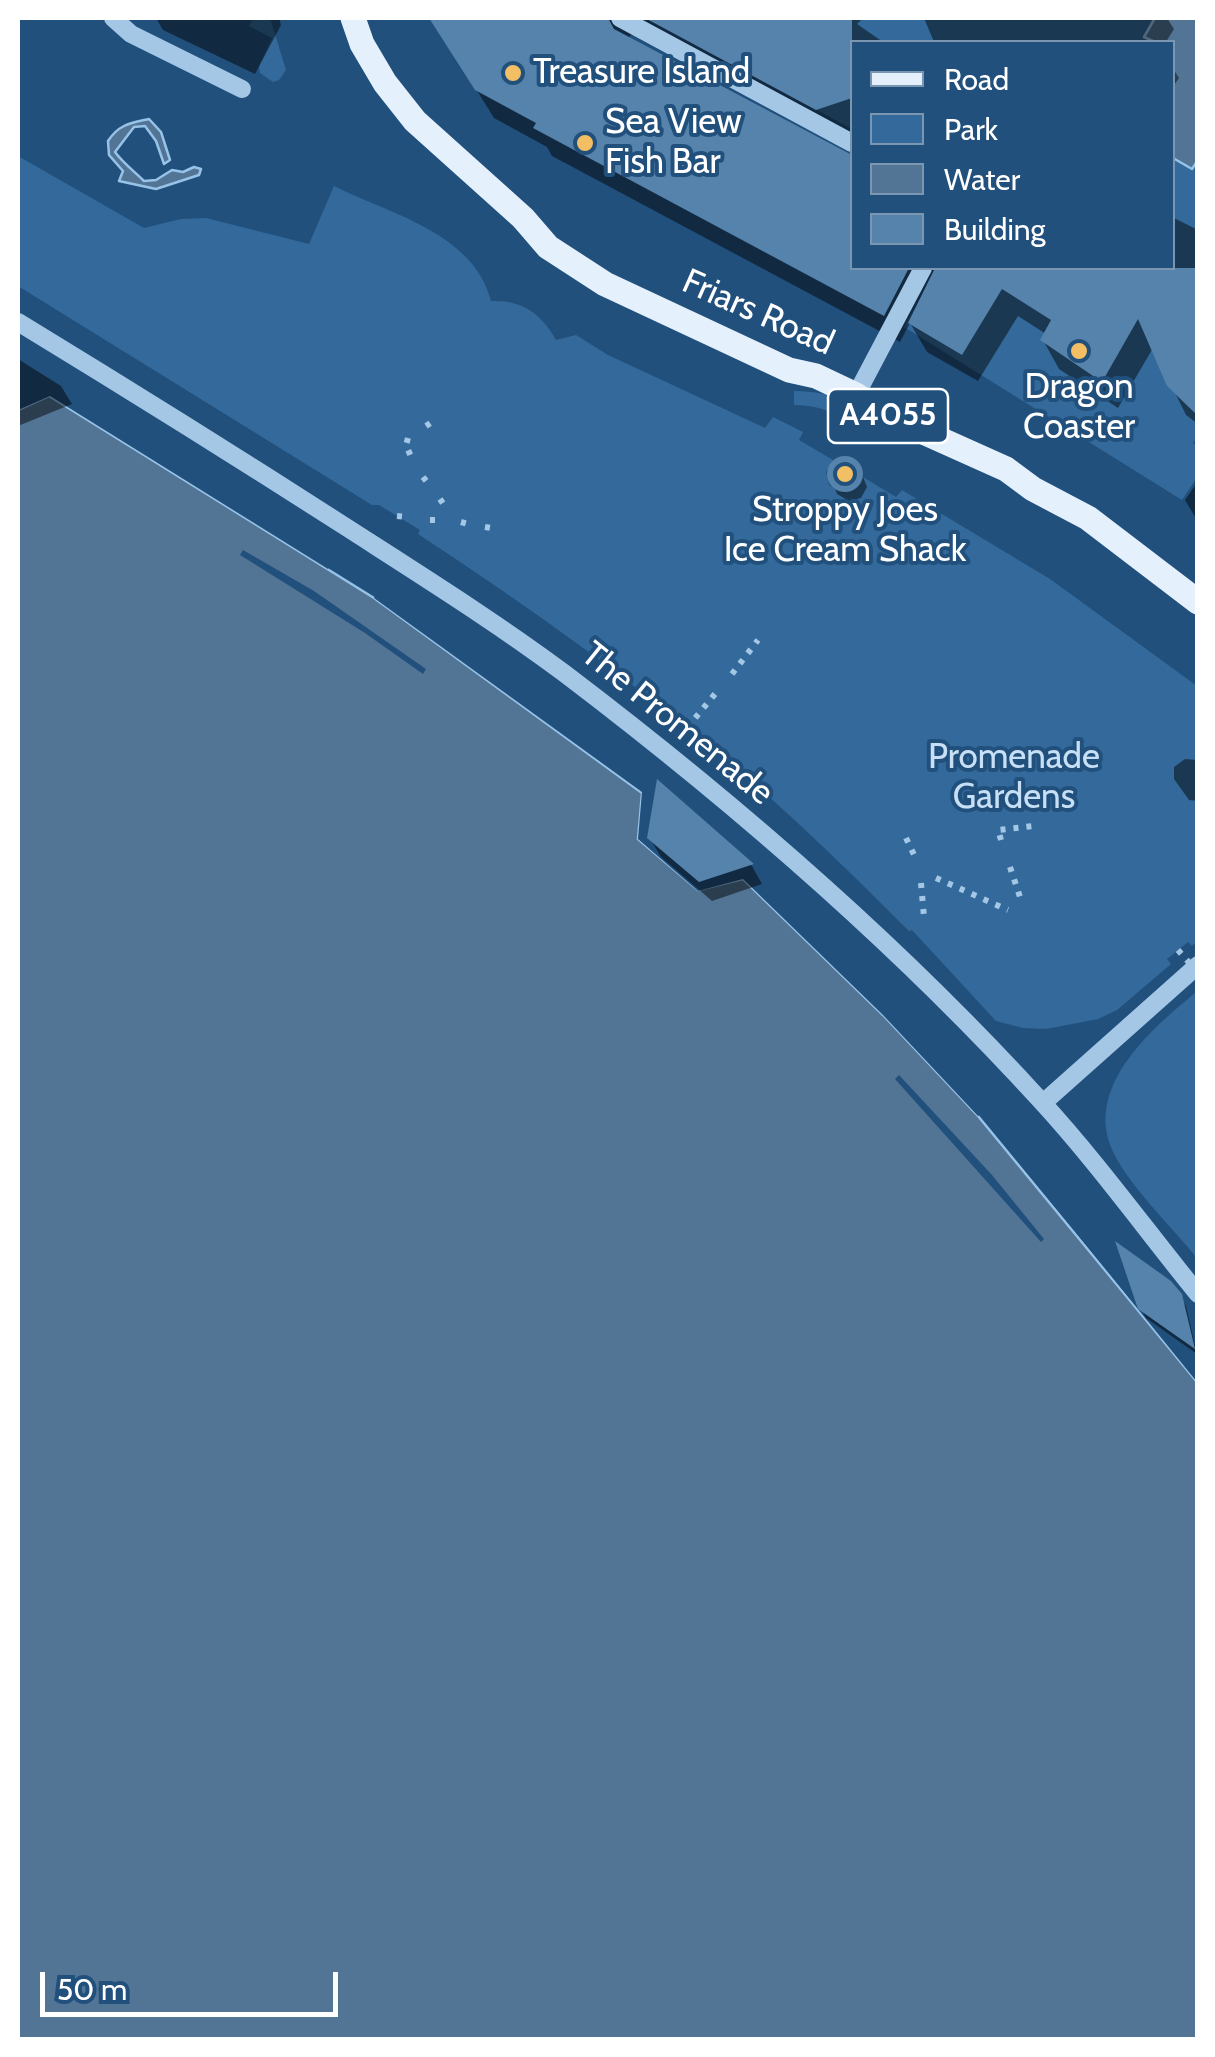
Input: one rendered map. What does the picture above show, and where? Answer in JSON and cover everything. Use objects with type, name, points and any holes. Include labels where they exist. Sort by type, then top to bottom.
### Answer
[{"type":"main road","name":"Friars Road","points":[[353,18],[362,44],[384,83],[415,121],[563,258],[605,284],[789,370],[816,376],[856,394],[890,417],[1006,469],[1033,489],[1088,518],[1198,602]]},
{"type":"street","points":[[112,18],[131,34],[242,88]]},
{"type":"street","points":[[620,18],[850,142]]},
{"type":"street","points":[[856,394],[921,270]]},
{"type":"street","name":"The Promenade","points":[[18,322],[358,535],[560,671],[740,813],[924,980],[1043,1103],[1198,1294]]},
{"type":"street","points":[[1043,1103],[1198,964]]},
{"type":"path","points":[[408,438],[406,445],[412,460]]},
{"type":"path","points":[[398,516],[407,517]]},
{"type":"path","points":[[732,674],[758,640]]},
{"type":"path","points":[[687,728],[719,688]]},
{"type":"path","points":[[1000,840],[998,830],[1003,827],[1034,826]]},
{"type":"path","points":[[906,838],[917,861]]},
{"type":"path","points":[[1010,867],[1020,897]]},
{"type":"path","points":[[936,878],[1008,910]]},
{"type":"path","points":[[921,883],[924,916]]},
{"type":"path","points":[[1178,950],[1198,973]]},
{"type":"green space","points":[[253,18],[270,18],[286,70],[279,80],[273,82],[260,73],[259,66],[272,38],[249,26]]},
{"type":"green space","points":[[648,18],[1197,18],[1198,436],[1193,443],[1197,447],[1198,476],[1182,500],[904,327],[928,284],[959,270],[1175,270],[1175,40],[850,40],[850,128]]},
{"type":"green space","name":"Promenade Gardens","points":[[18,156],[144,228],[206,218],[309,244],[334,186],[449,242],[482,278],[491,301],[530,310],[556,340],[576,335],[608,355],[765,428],[773,417],[803,432],[799,440],[833,460],[826,472],[829,485],[842,493],[856,489],[863,477],[896,497],[902,490],[1050,579],[1197,686],[1197,941],[1192,946],[1188,942],[1167,959],[1171,964],[1117,1010],[1098,1019],[1046,1029],[996,1021],[912,930],[790,816],[629,682],[418,534],[420,530],[379,505],[372,505],[18,286]]},
{"type":"green space","points":[[794,391],[838,399],[870,432],[859,439],[831,413],[794,405]]},
{"type":"green space","points":[[1195,993],[1197,1258],[1117,1160],[1106,1124],[1108,1101],[1128,1059]]},
{"type":"water","points":[[1155,18],[1197,18],[1198,160],[1192,169],[1175,159],[1175,40],[1144,37]]},
{"type":"water","points":[[149,119],[161,132],[170,160],[164,164],[156,141],[145,126],[134,127],[115,152],[118,156],[144,181],[156,180],[172,170],[183,172],[194,167],[201,169],[199,175],[156,189],[119,181],[123,171],[109,155],[108,141],[121,128]]},
{"type":"water","points":[[49,396],[374,598],[642,793],[638,839],[698,890],[743,879],[883,1015],[978,1116],[1197,1382],[1197,2039],[18,2039],[18,410]]},
{"type":"pier","points":[[48,391],[331,565],[328,569],[50,396],[18,410],[18,404]]},
{"type":"pier","points":[[243,550],[314,591],[426,669],[423,674],[240,555]]},
{"type":"pier","points":[[377,594],[646,789],[643,837],[699,885],[746,875],[887,1012],[982,1113],[978,1116],[883,1015],[743,879],[698,891],[638,839],[642,792],[374,598]]},
{"type":"pier","points":[[899,1075],[992,1175],[1044,1239],[1041,1242],[895,1079]]},
{"type":"pier","points":[[1017,1152],[1198,1375],[1197,1382],[1013,1155]]},
{"type":"building","points":[[429,18],[608,18],[614,29],[850,154],[850,270],[908,270],[884,316],[533,128],[536,123],[475,90]]},
{"type":"building","points":[[645,18],[852,18],[850,99],[816,110]]},
{"type":"building","points":[[1198,268],[1198,416],[1167,386],[1138,319],[1102,382],[1040,340],[1051,320],[1002,289],[962,355],[908,323],[934,270]]},
{"type":"building","name":"Stroppy Joes Ice Cream Shack","points":[[845,456],[858,461],[863,474],[858,487],[845,492],[832,487],[827,474],[832,461]]},
{"type":"building","points":[[657,779],[754,864],[699,882],[647,838]]},
{"type":"building","points":[[1115,1241],[1171,1281],[1182,1294],[1195,1349],[1138,1309]]},
{"type":"place","name":"Treasure Island","points":[[513,73]]},
{"type":"place","name":"Sea View Fish Bar","points":[[585,143]]},
{"type":"place","name":"Dragon Coaster","points":[[1079,351]]},
{"type":"place","name":"Stroppy Joes Ice Cream Shack","points":[[845,474]]}]
